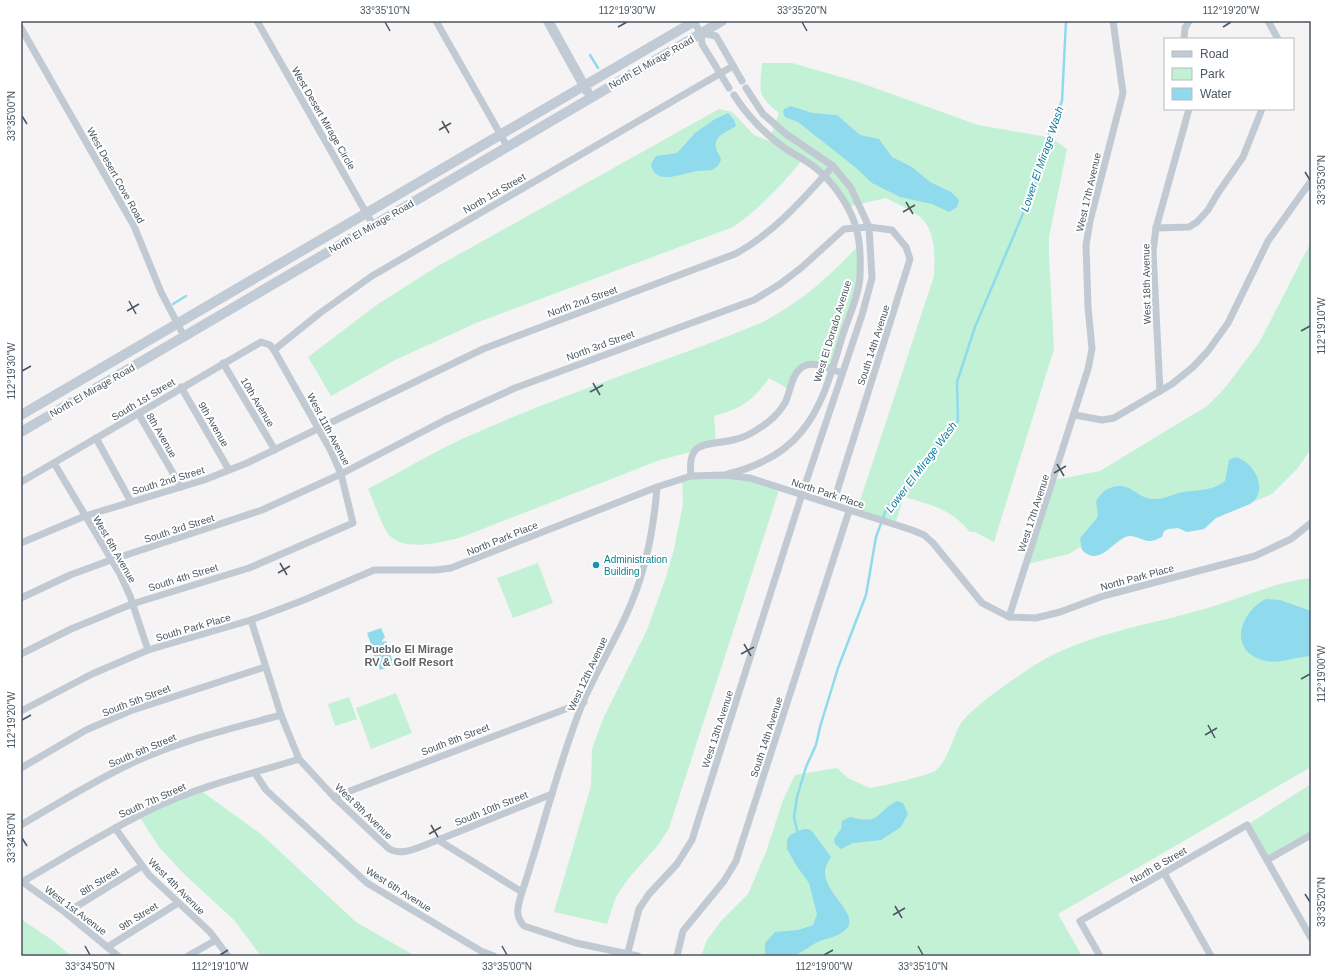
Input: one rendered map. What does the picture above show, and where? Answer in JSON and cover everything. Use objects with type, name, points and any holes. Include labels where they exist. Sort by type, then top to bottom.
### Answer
[{"type":"main road","points":[[548,21],[591,97]]},
{"type":"main road","name":"North El Mirage Road","points":[[21,415],[695,21]]},
{"type":"main road","name":"North El Mirage Road","points":[[21,432],[722,21]]},
{"type":"street","name":"West Desert Mirage Circle","points":[[257,21],[373,225]]},
{"type":"street","points":[[436,21],[507,146]]},
{"type":"street","points":[[695,21],[701,33],[702,44],[719,74],[729,88]]},
{"type":"street","name":"West 17th Avenue","points":[[1009,617],[1075,415],[1088,369],[1092,348],[1088,307],[1086,245],[1090,221],[1123,93],[1113,21]]},
{"type":"street","points":[[1184,38],[1185,28],[1189,21]]},
{"type":"street","points":[[1268,21],[1277,38]]},
{"type":"street","name":"West Desert Cove Road","points":[[21,28],[134,226],[161,292],[184,336]]},
{"type":"street","points":[[701,33],[716,36],[742,81]]},
{"type":"street","name":"North 1st Street","points":[[274,350],[320,313],[372,276],[733,66]]},
{"type":"street","points":[[746,88],[763,114],[773,124],[833,166],[851,188],[869,227],[872,278],[862,315],[802,494]]},
{"type":"street","name":"West El Dorado Avenue","points":[[724,475],[753,467],[789,444],[811,419],[819,403],[831,370],[860,278],[857,228],[840,194],[816,168],[766,134],[744,111],[734,95]]},
{"type":"street","name":"West 18th Avenue","points":[[1160,391],[1153,251],[1156,228],[1189,110]]},
{"type":"street","points":[[1156,228],[1189,227],[1197,222],[1243,157],[1262,110]]},
{"type":"street","name":"North 2nd Street","points":[[319,428],[483,349],[750,246],[769,232],[833,166]]},
{"type":"street","points":[[1075,415],[1102,420],[1114,418],[1160,391],[1193,368],[1219,337],[1228,323],[1268,241],[1311,181]]},
{"type":"street","name":"South 14th Avenue","points":[[833,504],[910,260],[906,247],[892,230],[869,227],[857,228]]},
{"type":"street","name":"North 3rd Street","points":[[341,474],[445,420],[515,388],[754,300],[791,276],[844,229],[857,228]]},
{"type":"street","name":"South 1st Street","points":[[21,482],[181,387],[261,342],[270,345],[274,350]]},
{"type":"street","name":"West 11th Avenue","points":[[274,350],[319,428],[341,474],[353,523]]},
{"type":"street","name":"10th Avenue","points":[[223,363],[275,450]]},
{"type":"street","points":[[692,476],[690,464],[691,455],[697,448],[708,443],[734,440],[746,436],[760,428],[784,404],[798,370],[808,364],[814,364],[842,372]]},
{"type":"street","name":"9th Avenue","points":[[181,387],[229,470]]},
{"type":"street","name":"8th Avenue","points":[[138,413],[181,487]]},
{"type":"street","name":"South 2nd Street","points":[[21,543],[85,516],[181,487],[229,470],[275,450],[319,428]]},
{"type":"street","points":[[96,438],[132,502]]},
{"type":"street","name":"West 6th Avenue","points":[[54,463],[120,574],[148,650]]},
{"type":"street","name":"South 3rd Street","points":[[21,598],[70,575],[111,560],[262,510],[341,474]]},
{"type":"street","name":"North Park Place","points":[[374,570],[436,570],[451,568],[657,487],[692,476],[724,475],[750,478],[912,530],[929,539],[982,603],[1009,617],[1036,618],[1060,612],[1102,596],[1255,556],[1291,539],[1311,523]]},
{"type":"street","name":"West 12th Avenue","points":[[522,892],[552,794],[584,702],[631,604],[639,582],[654,520],[657,487]]},
{"type":"street","name":"West 13th Avenue","points":[[627,955],[638,909],[648,894],[677,864],[692,840],[802,494]]},
{"type":"street","name":"South 14th Avenue","points":[[677,956],[683,931],[724,881],[736,861],[849,511]]},
{"type":"street","name":"South 4th Street","points":[[21,654],[71,629],[132,604],[249,568],[353,523]]},
{"type":"street","name":"South Park Place","points":[[21,711],[92,674],[148,650],[251,620],[304,600],[374,570]]},
{"type":"street","name":"West 8th Avenue","points":[[251,620],[281,715],[299,759],[334,797],[392,852],[405,852],[438,840]]},
{"type":"street","name":"South 5th Street","points":[[21,768],[86,730],[130,711],[265,667]]},
{"type":"street","name":"South 8th Street","points":[[334,797],[584,702]]},
{"type":"street","name":"South 6th Street","points":[[21,826],[89,784],[131,763],[182,743],[281,715]]},
{"type":"street","name":"South 7th Street","points":[[22,881],[115,828],[179,797],[299,759]]},
{"type":"street","name":"West 6th Avenue","points":[[255,773],[266,790],[367,883],[481,951],[494,956]]},
{"type":"street","name":"South 10th Street","points":[[438,840],[552,794]]},
{"type":"street","name":"North B Street","points":[[1100,956],[1080,921],[1247,825],[1267,860]]},
{"type":"street","name":"West 4th Avenue","points":[[115,828],[142,866],[216,940],[228,956]]},
{"type":"street","points":[[1311,835],[1267,860],[1311,938]]},
{"type":"street","points":[[438,840],[522,892],[517,912],[518,920],[524,926],[576,942],[627,955],[638,956]]},
{"type":"street","name":"8th Street","points":[[66,913],[142,866]]},
{"type":"street","points":[[1164,873],[1211,956]]},
{"type":"street","name":"West 1st Avenue","points":[[22,881],[109,946],[118,956]]},
{"type":"street","name":"9th Street","points":[[109,946],[178,903]]},
{"type":"street","points":[[188,956],[216,940]]},
{"type":"green space","points":[[762,63],[792,63],[858,82],[978,125],[1042,136],[1054,140],[1067,149],[1049,237],[1054,349],[994,542],[975,532],[970,532],[956,518],[940,509],[904,497],[895,524],[856,513],[934,276],[932,236],[925,222],[920,217],[886,198],[847,207],[840,194],[803,159],[770,196],[733,227],[476,323],[395,360],[331,396],[308,357],[378,304],[438,266],[719,109],[732,112],[754,135],[769,141],[779,113],[766,102],[761,92],[760,86]]},
{"type":"green space","points":[[1311,242],[1311,449],[1297,469],[1272,494],[1216,518],[1204,529],[1187,532],[1178,528],[1168,529],[1164,531],[1162,537],[1152,541],[1130,535],[1102,554],[1088,554],[1080,547],[1069,554],[1027,564],[1054,480],[1100,471],[1207,406],[1224,389],[1259,343]]},
{"type":"green space","points":[[859,245],[860,278],[831,370],[814,364],[803,366],[790,390],[769,378],[757,393],[746,403],[732,410],[714,416],[716,443],[694,451],[660,460],[462,537],[434,543],[414,545],[395,540],[388,534],[380,519],[368,489],[450,445],[499,423],[761,323],[802,298],[825,279]]},
{"type":"green space","points":[[724,475],[780,487],[669,828],[659,844],[628,879],[616,897],[607,924],[554,912],[591,786],[592,749],[603,719],[647,630],[666,577],[674,549],[683,504],[682,479]]},
{"type":"green space","points":[[538,563],[553,603],[513,618],[497,578]]},
{"type":"green space","points":[[1311,578],[1311,767],[1058,914],[1082,956],[701,956],[707,940],[721,921],[748,894],[766,852],[783,800],[795,775],[837,768],[848,778],[870,788],[904,781],[930,773],[935,771],[943,762],[958,728],[967,716],[1006,684],[1055,654],[1075,645],[1117,631],[1204,609],[1284,583]]},
{"type":"green space","points":[[396,693],[412,733],[371,749],[356,708]]},
{"type":"green space","points":[[349,697],[357,719],[335,726],[328,704]]},
{"type":"green space","points":[[1311,784],[1311,835],[1267,860],[1247,825]]},
{"type":"green space","points":[[200,790],[261,834],[356,922],[415,956],[261,956],[234,920],[183,873],[159,847],[139,816]]},
{"type":"green space","points":[[21,919],[52,940],[71,956],[21,956]]},
{"type":"water","points":[[791,106],[812,113],[837,115],[860,135],[879,139],[892,157],[912,167],[930,182],[951,192],[959,200],[957,207],[949,212],[932,204],[900,197],[872,183],[855,167],[798,122],[785,117],[783,112],[784,109]]},
{"type":"water","points":[[728,113],[734,120],[736,126],[719,136],[717,140],[716,148],[721,160],[718,166],[712,170],[698,171],[668,177],[657,175],[653,171],[651,164],[656,156],[677,153],[695,133],[715,119]]},
{"type":"water","points":[[1235,457],[1248,464],[1257,477],[1259,492],[1250,504],[1216,518],[1204,529],[1187,532],[1178,528],[1168,529],[1164,531],[1162,537],[1152,541],[1128,536],[1120,540],[1105,552],[1094,556],[1088,555],[1082,550],[1080,538],[1097,518],[1098,514],[1096,502],[1101,494],[1109,488],[1124,486],[1147,498],[1158,499],[1180,493],[1216,487],[1225,481],[1229,460]]},
{"type":"water","points":[[1266,599],[1280,600],[1311,611],[1311,656],[1274,662],[1262,660],[1251,655],[1244,648],[1241,639],[1245,621],[1250,612]]},
{"type":"water","points":[[381,628],[385,637],[381,642],[386,641],[394,665],[380,670],[379,667],[376,666],[377,663],[374,661],[376,658],[372,657],[374,655],[371,653],[373,650],[367,633]]},
{"type":"water","points":[[897,801],[903,803],[908,814],[901,827],[881,840],[853,843],[841,849],[835,844],[834,839],[841,829],[842,821],[850,817],[868,820],[873,819]]},
{"type":"water","points":[[803,829],[812,831],[831,857],[825,869],[827,882],[846,911],[849,919],[848,927],[840,934],[819,941],[792,956],[765,956],[765,943],[775,932],[798,930],[813,925],[817,914],[809,883],[787,849],[787,840],[790,835]]},
{"type":"waterway","name":"Lower El Mirage Wash","points":[[798,834],[794,817],[797,797],[806,767],[816,745],[838,668],[866,595],[876,537],[887,507],[958,421],[957,382],[975,327],[1033,190],[1046,142],[1062,101],[1066,21]]},
{"type":"waterway","points":[[590,55],[598,68]]},
{"type":"waterway","points":[[173,304],[186,296]]},
{"type":"place","name":"Administration Building","points":[[596,565]]},
{"type":"district","name":"Pueblo El Mirage RV & Golf Resort","points":[[409,655]]}]
